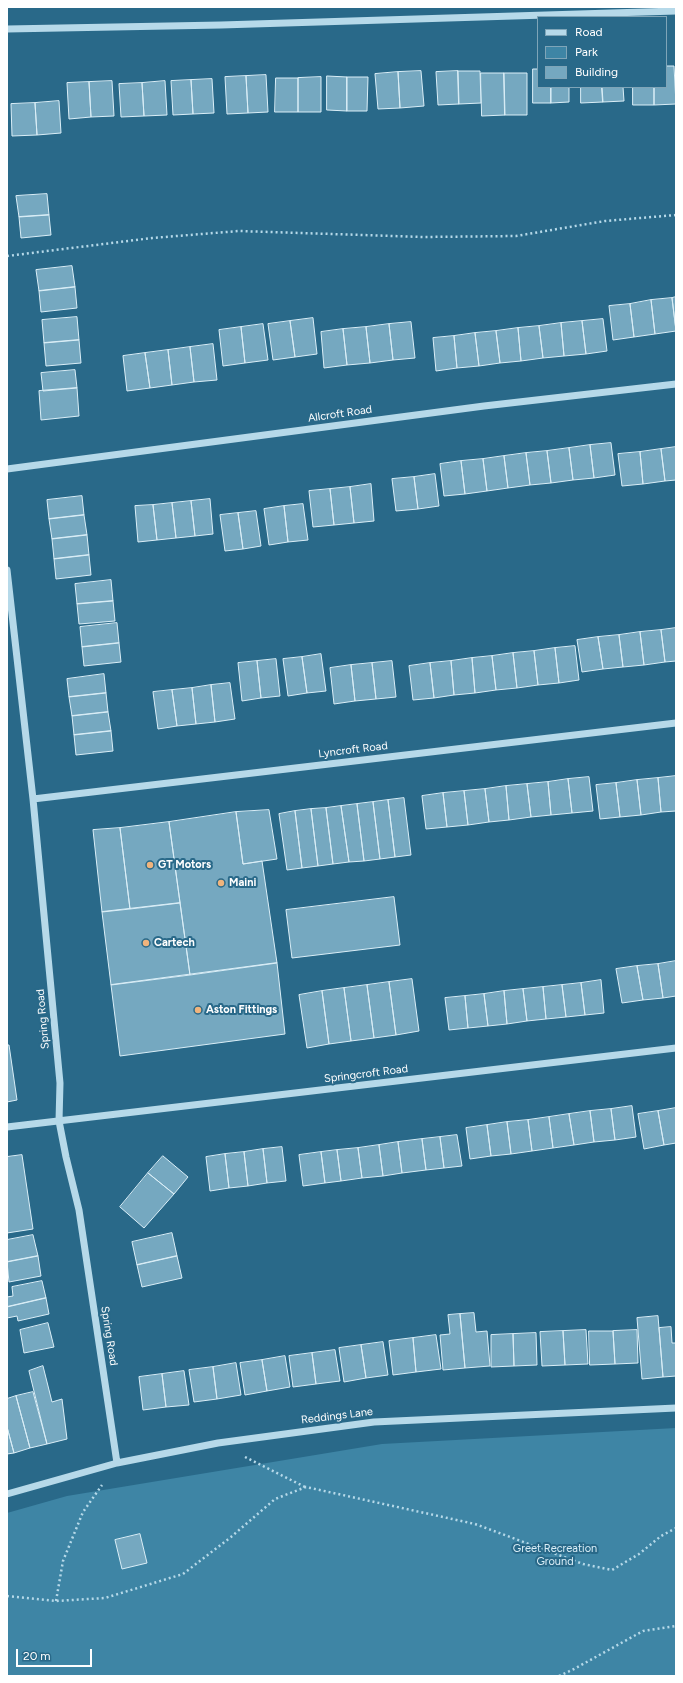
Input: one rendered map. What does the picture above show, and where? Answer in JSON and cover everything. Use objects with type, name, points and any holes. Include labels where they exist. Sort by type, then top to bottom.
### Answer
[{"type":"street","points":[[7,29],[221,25],[676,11]]},
{"type":"street","name":"Allcroft Road","points":[[7,469],[484,406],[676,384]]},
{"type":"street","name":"Spring Road","points":[[7,570],[33,799],[60,1083],[59,1121],[79,1210],[117,1463]]},
{"type":"street","name":"Lyncroft Road","points":[[33,799],[676,723]]},
{"type":"street","name":"Springcroft Road","points":[[7,1127],[676,1048]]},
{"type":"street","name":"Reddings Lane","points":[[7,1494],[117,1463],[218,1443],[374,1422],[676,1408]]},
{"type":"path","points":[[7,256],[152,238],[239,231],[424,237],[516,236],[605,221],[676,215]]},
{"type":"path","points":[[218,1443],[306,1487],[475,1524],[583,1564],[612,1570],[639,1554],[661,1536],[676,1528]]},
{"type":"path","points":[[56,1601],[63,1561],[83,1512],[117,1463]]},
{"type":"path","points":[[7,1596],[56,1601],[105,1598],[183,1574],[231,1537],[275,1499],[306,1487]]},
{"type":"path","points":[[559,1676],[643,1631],[676,1626]]},
{"type":"green space","name":"Greet Recreation Ground","points":[[676,1428],[676,1676],[7,1676],[7,1513],[67,1496],[382,1444]]},
{"type":"building","points":[[667,66],[674,66],[676,104],[654,105],[654,88],[667,88]]},
{"type":"building","points":[[533,69],[537,69],[537,88],[551,88],[551,103],[533,103]]},
{"type":"building","points":[[421,71],[424,106],[400,108],[398,72]]},
{"type":"building","points":[[458,71],[480,71],[481,103],[459,104]]},
{"type":"building","points":[[458,71],[459,104],[438,105],[436,72]]},
{"type":"building","points":[[398,72],[400,108],[378,109],[375,74]]},
{"type":"building","points":[[481,73],[504,73],[505,115],[482,116]]},
{"type":"building","points":[[504,73],[527,73],[527,115],[505,115]]},
{"type":"building","points":[[266,75],[268,112],[248,113],[246,76]]},
{"type":"building","points":[[246,76],[248,113],[227,114],[225,77]]},
{"type":"building","points":[[327,76],[347,77],[347,111],[327,110]]},
{"type":"building","points":[[321,77],[321,112],[298,112],[298,78]]},
{"type":"building","points":[[347,77],[368,77],[367,111],[347,111]]},
{"type":"building","points":[[276,78],[298,78],[298,112],[275,112]]},
{"type":"building","points":[[212,79],[214,113],[193,114],[191,80]]},
{"type":"building","points":[[191,80],[193,114],[173,115],[171,81]]},
{"type":"building","points":[[112,81],[114,116],[91,117],[89,82]]},
{"type":"building","points":[[165,81],[167,115],[144,116],[142,83]]},
{"type":"building","points":[[89,82],[91,117],[69,119],[67,83]]},
{"type":"building","points":[[142,83],[144,116],[121,117],[119,84]]},
{"type":"building","points":[[551,88],[569,88],[569,102],[551,103]]},
{"type":"building","points":[[581,88],[602,88],[603,102],[581,103]]},
{"type":"building","points":[[602,88],[623,88],[624,101],[603,102]]},
{"type":"building","points":[[633,88],[654,88],[654,105],[633,105]]},
{"type":"building","points":[[59,101],[61,133],[37,135],[35,103]]},
{"type":"building","points":[[35,103],[37,135],[12,136],[11,104]]},
{"type":"building","points":[[47,194],[49,215],[19,217],[16,196]]},
{"type":"building","points":[[49,215],[51,235],[21,238],[19,217]]},
{"type":"building","points":[[72,266],[75,287],[39,291],[36,270]]},
{"type":"building","points":[[75,287],[77,308],[41,312],[39,291]]},
{"type":"building","points":[[676,297],[676,330],[672,298]]},
{"type":"building","points":[[672,298],[676,331],[655,334],[651,300]]},
{"type":"building","points":[[651,300],[655,334],[634,337],[630,304]]},
{"type":"building","points":[[630,304],[634,337],[613,340],[609,306]]},
{"type":"building","points":[[77,317],[79,340],[44,343],[42,320]]},
{"type":"building","points":[[313,318],[317,354],[295,357],[290,321]]},
{"type":"building","points":[[603,319],[607,351],[586,354],[582,321]]},
{"type":"building","points":[[290,321],[295,357],[273,360],[268,324]]},
{"type":"building","points":[[582,321],[586,354],[564,356],[561,323]]},
{"type":"building","points":[[411,322],[415,358],[393,360],[389,324]]},
{"type":"building","points":[[561,323],[564,356],[543,358],[539,326]]},
{"type":"building","points":[[263,324],[268,360],[245,363],[241,327]]},
{"type":"building","points":[[389,324],[393,360],[370,363],[366,327]]},
{"type":"building","points":[[539,326],[543,358],[521,361],[518,328]]},
{"type":"building","points":[[241,327],[245,363],[223,366],[219,330]]},
{"type":"building","points":[[366,327],[370,363],[347,365],[343,329]]},
{"type":"building","points":[[518,328],[521,361],[500,363],[496,331]]},
{"type":"building","points":[[343,329],[347,365],[324,368],[321,332]]},
{"type":"building","points":[[496,331],[500,363],[479,366],[475,333]]},
{"type":"building","points":[[475,333],[479,366],[457,368],[454,336]]},
{"type":"building","points":[[454,336],[457,368],[436,371],[433,338]]},
{"type":"building","points":[[79,340],[81,363],[46,366],[44,343]]},
{"type":"building","points":[[213,344],[217,380],[194,382],[190,347]]},
{"type":"building","points":[[190,347],[194,382],[172,385],[168,350]]},
{"type":"building","points":[[168,350],[172,385],[150,388],[145,353]]},
{"type":"building","points":[[145,353],[150,388],[127,391],[123,356]]},
{"type":"building","points":[[75,370],[77,388],[43,391],[41,373]]},
{"type":"building","points":[[77,388],[79,416],[41,420],[39,391]]},
{"type":"building","points":[[611,443],[615,475],[594,478],[590,445]]},
{"type":"building","points":[[590,445],[594,478],[573,480],[569,448]]},
{"type":"building","points":[[676,447],[676,480],[665,481],[661,449]]},
{"type":"building","points":[[569,448],[573,480],[551,483],[547,451]]},
{"type":"building","points":[[661,449],[665,481],[643,484],[640,452]]},
{"type":"building","points":[[547,451],[551,483],[530,485],[526,453]]},
{"type":"building","points":[[640,452],[643,484],[622,486],[618,454]]},
{"type":"building","points":[[526,453],[530,485],[508,488],[504,456]]},
{"type":"building","points":[[504,456],[508,488],[487,491],[483,459]]},
{"type":"building","points":[[483,459],[487,491],[465,494],[461,461]]},
{"type":"building","points":[[461,461],[465,494],[444,496],[440,464]]},
{"type":"building","points":[[435,474],[439,506],[418,509],[414,477]]},
{"type":"building","points":[[414,477],[418,509],[396,511],[392,479]]},
{"type":"building","points":[[371,484],[374,521],[354,523],[350,487]]},
{"type":"building","points":[[350,487],[354,523],[334,525],[330,489]]},
{"type":"building","points":[[330,489],[334,525],[313,527],[309,491]]},
{"type":"building","points":[[82,496],[84,515],[49,519],[47,500]]},
{"type":"building","points":[[210,499],[213,534],[195,536],[191,501]]},
{"type":"building","points":[[191,501],[195,536],[176,538],[172,503]]},
{"type":"building","points":[[172,503],[176,538],[157,540],[153,505]]},
{"type":"building","points":[[303,504],[308,540],[288,542],[284,506]]},
{"type":"building","points":[[153,505],[157,540],[138,542],[135,506]]},
{"type":"building","points":[[284,506],[288,542],[269,545],[264,509]]},
{"type":"building","points":[[256,511],[261,546],[243,549],[238,513]]},
{"type":"building","points":[[238,513],[243,549],[225,551],[220,515]]},
{"type":"building","points":[[84,515],[87,535],[52,539],[49,519]]},
{"type":"building","points":[[87,535],[89,555],[54,559],[52,539]]},
{"type":"building","points":[[89,555],[91,575],[56,579],[54,559]]},
{"type":"building","points":[[111,580],[113,601],[77,604],[75,584]]},
{"type":"building","points":[[113,601],[115,621],[79,624],[77,604]]},
{"type":"building","points":[[117,623],[119,643],[82,647],[80,627]]},
{"type":"building","points":[[676,628],[676,661],[665,662],[661,630]]},
{"type":"building","points":[[661,630],[665,662],[644,665],[640,632]]},
{"type":"building","points":[[640,632],[644,665],[623,667],[619,635]]},
{"type":"building","points":[[619,635],[623,667],[603,669],[598,637]]},
{"type":"building","points":[[598,637],[603,669],[582,672],[577,640]]},
{"type":"building","points":[[119,643],[121,662],[84,666],[82,647]]},
{"type":"building","points":[[575,646],[579,680],[559,683],[555,648]]},
{"type":"building","points":[[555,648],[559,683],[538,685],[534,651]]},
{"type":"building","points":[[534,651],[538,685],[517,688],[513,653]]},
{"type":"building","points":[[513,653],[517,688],[496,690],[492,656]]},
{"type":"building","points":[[321,654],[326,691],[307,693],[302,657]]},
{"type":"building","points":[[492,656],[496,690],[475,693],[472,658]]},
{"type":"building","points":[[302,657],[307,693],[288,696],[283,659]]},
{"type":"building","points":[[472,658],[475,693],[454,695],[451,661]]},
{"type":"building","points":[[276,659],[280,696],[261,698],[257,661]]},
{"type":"building","points":[[257,661],[261,698],[242,701],[238,663]]},
{"type":"building","points":[[392,661],[396,697],[376,699],[372,663]]},
{"type":"building","points":[[451,661],[454,695],[434,698],[430,663]]},
{"type":"building","points":[[372,663],[376,699],[355,701],[351,665]]},
{"type":"building","points":[[430,663],[434,698],[413,700],[409,666]]},
{"type":"building","points":[[351,665],[355,701],[334,704],[330,668]]},
{"type":"building","points":[[104,674],[106,693],[69,697],[67,679]]},
{"type":"building","points":[[230,683],[235,719],[215,722],[211,685]]},
{"type":"building","points":[[211,685],[215,722],[196,724],[192,688]]},
{"type":"building","points":[[192,688],[196,724],[177,726],[172,690]]},
{"type":"building","points":[[172,690],[177,726],[158,729],[153,692]]},
{"type":"building","points":[[106,693],[108,712],[72,716],[69,697]]},
{"type":"building","points":[[108,712],[111,731],[74,735],[72,716]]},
{"type":"building","points":[[111,731],[113,751],[76,755],[74,735]]},
{"type":"building","points":[[676,776],[676,811],[661,812],[658,778]]},
{"type":"building","points":[[589,777],[593,811],[572,813],[568,779]]},
{"type":"building","points":[[658,778],[661,812],[641,815],[637,780]]},
{"type":"building","points":[[568,779],[572,813],[551,815],[548,782]]},
{"type":"building","points":[[637,780],[641,815],[620,817],[616,783]]},
{"type":"building","points":[[548,782],[551,815],[531,817],[527,784]]},
{"type":"building","points":[[616,783],[620,817],[600,819],[596,785]]},
{"type":"building","points":[[527,784],[531,817],[509,820],[506,786]]},
{"type":"building","points":[[506,786],[509,820],[489,822],[485,789]]},
{"type":"building","points":[[485,789],[489,822],[468,825],[464,791]]},
{"type":"building","points":[[464,791],[468,825],[447,827],[443,793]]},
{"type":"building","points":[[443,793],[447,827],[426,829],[422,796]]},
{"type":"building","points":[[404,798],[411,855],[395,857],[388,800]]},
{"type":"building","points":[[388,800],[395,857],[380,859],[373,802]]},
{"type":"building","points":[[373,802],[380,859],[364,861],[357,804]]},
{"type":"building","points":[[357,804],[364,861],[349,862],[341,806]]},
{"type":"building","points":[[341,806],[349,862],[333,864],[326,808]]},
{"type":"building","points":[[326,808],[333,864],[318,866],[311,809]]},
{"type":"building","points":[[311,809],[318,866],[302,868],[295,811]]},
{"type":"building","points":[[269,810],[277,859],[243,864],[236,812]]},
{"type":"building","points":[[295,811],[302,868],[287,870],[279,814]]},
{"type":"building","name":"Maini","points":[[236,812],[243,864],[262,861],[277,963],[190,975],[169,822]]},
{"type":"building","name":"GT Motors","points":[[169,822],[180,903],[130,909],[120,828]]},
{"type":"building","points":[[120,828],[130,909],[102,912],[93,830]]},
{"type":"building","points":[[394,897],[400,945],[292,958],[286,910]]},
{"type":"building","name":"Cartech","points":[[180,903],[190,975],[111,985],[102,912]]},
{"type":"building","points":[[676,961],[676,996],[663,998],[658,964]]},
{"type":"building","name":"Aston Fittings","points":[[277,963],[285,1034],[120,1056],[111,985]]},
{"type":"building","points":[[658,964],[663,998],[643,1000],[637,966]]},
{"type":"building","points":[[637,966],[643,1000],[622,1003],[616,969]]},
{"type":"building","points":[[412,979],[419,1031],[396,1035],[389,982]]},
{"type":"building","points":[[601,980],[604,1013],[585,1015],[581,983]]},
{"type":"building","points":[[389,982],[396,1035],[374,1038],[367,985]]},
{"type":"building","points":[[581,983],[585,1015],[566,1017],[562,985]]},
{"type":"building","points":[[367,985],[374,1038],[351,1041],[344,988]]},
{"type":"building","points":[[562,985],[566,1017],[546,1019],[543,987]]},
{"type":"building","points":[[543,987],[546,1019],[527,1021],[523,989]]},
{"type":"building","points":[[344,988],[351,1041],[329,1044],[322,991]]},
{"type":"building","points":[[523,989],[527,1021],[507,1024],[504,991]]},
{"type":"building","points":[[322,991],[329,1044],[307,1048],[299,995]]},
{"type":"building","points":[[504,991],[507,1024],[488,1026],[484,994]]},
{"type":"building","points":[[484,994],[488,1026],[468,1028],[465,996]]},
{"type":"building","points":[[465,996],[468,1028],[449,1030],[445,998]]},
{"type":"building","points":[[7,1045],[9,1045],[17,1100],[7,1102]]},
{"type":"building","points":[[632,1106],[636,1137],[615,1140],[611,1109]]},
{"type":"building","points":[[676,1108],[676,1143],[664,1145],[658,1111]]},
{"type":"building","points":[[611,1109],[615,1140],[594,1142],[590,1111]]},
{"type":"building","points":[[590,1111],[594,1142],[574,1145],[569,1114]]},
{"type":"building","points":[[658,1111],[664,1145],[644,1149],[638,1114]]},
{"type":"building","points":[[569,1114],[574,1145],[553,1148],[549,1117]]},
{"type":"building","points":[[549,1117],[553,1148],[532,1151],[528,1120]]},
{"type":"building","points":[[528,1120],[532,1151],[511,1154],[507,1122]]},
{"type":"building","points":[[507,1122],[511,1154],[491,1156],[487,1125]]},
{"type":"building","points":[[487,1125],[491,1156],[470,1159],[466,1128]]},
{"type":"building","points":[[457,1135],[462,1166],[444,1168],[440,1137]]},
{"type":"building","points":[[440,1137],[444,1168],[426,1170],[422,1139]]},
{"type":"building","points":[[422,1139],[426,1170],[402,1173],[398,1142]]},
{"type":"building","points":[[398,1142],[402,1173],[383,1176],[379,1145]]},
{"type":"building","points":[[379,1145],[383,1176],[362,1178],[358,1148]]},
{"type":"building","points":[[282,1147],[286,1181],[267,1183],[263,1149]]},
{"type":"building","points":[[358,1148],[362,1178],[341,1181],[337,1150]]},
{"type":"building","points":[[263,1149],[267,1183],[248,1186],[244,1152]]},
{"type":"building","points":[[337,1150],[341,1181],[325,1183],[321,1152]]},
{"type":"building","points":[[244,1152],[248,1186],[229,1188],[225,1154]]},
{"type":"building","points":[[321,1152],[325,1183],[303,1186],[299,1155]]},
{"type":"building","points":[[225,1154],[229,1188],[210,1191],[206,1157]]},
{"type":"building","points":[[22,1155],[33,1229],[7,1233],[7,1157]]},
{"type":"building","points":[[163,1156],[188,1177],[174,1194],[148,1173]]},
{"type":"building","points":[[148,1173],[174,1194],[144,1228],[120,1207]]},
{"type":"building","points":[[172,1233],[177,1256],[137,1265],[132,1242]]},
{"type":"building","points":[[33,1235],[38,1256],[7,1262],[7,1240]]},
{"type":"building","points":[[38,1256],[41,1276],[9,1282],[7,1262]]},
{"type":"building","points":[[177,1256],[182,1278],[142,1287],[137,1265]]},
{"type":"building","points":[[42,1281],[46,1298],[7,1307],[7,1297],[13,1296],[12,1287]]},
{"type":"building","points":[[46,1298],[49,1314],[18,1321],[17,1316],[7,1318],[7,1307]]},
{"type":"building","points":[[474,1313],[476,1332],[487,1331],[490,1366],[465,1368],[460,1314]]},
{"type":"building","points":[[460,1314],[465,1368],[443,1370],[440,1335],[450,1334],[448,1315]]},
{"type":"building","points":[[658,1316],[663,1377],[642,1379],[637,1318]]},
{"type":"building","points":[[48,1323],[54,1347],[24,1353],[20,1330]]},
{"type":"building","points":[[671,1327],[672,1343],[676,1343],[676,1376],[663,1377],[659,1328]]},
{"type":"building","points":[[586,1330],[588,1364],[565,1365],[563,1331]]},
{"type":"building","points":[[637,1330],[638,1363],[615,1364],[613,1331]]},
{"type":"building","points":[[563,1331],[565,1365],[542,1366],[540,1332]]},
{"type":"building","points":[[589,1331],[613,1331],[615,1364],[590,1365]]},
{"type":"building","points":[[536,1333],[537,1365],[514,1366],[513,1334]]},
{"type":"building","points":[[513,1334],[514,1366],[491,1367],[491,1335]]},
{"type":"building","points":[[436,1335],[441,1369],[416,1372],[413,1338]]},
{"type":"building","points":[[413,1338],[416,1372],[393,1375],[389,1341]]},
{"type":"building","points":[[383,1342],[388,1375],[366,1378],[361,1345]]},
{"type":"building","points":[[361,1345],[366,1378],[344,1382],[339,1348]]},
{"type":"building","points":[[335,1350],[340,1381],[316,1384],[312,1353]]},
{"type":"building","points":[[312,1353],[316,1384],[293,1387],[289,1356]]},
{"type":"building","points":[[285,1356],[290,1387],[267,1391],[262,1360]]},
{"type":"building","points":[[262,1360],[267,1391],[245,1395],[240,1363]]},
{"type":"building","points":[[236,1363],[241,1395],[217,1399],[213,1367]]},
{"type":"building","points":[[43,1366],[52,1402],[62,1399],[67,1439],[47,1444],[29,1371]]},
{"type":"building","points":[[213,1367],[217,1399],[194,1402],[189,1370]]},
{"type":"building","points":[[184,1371],[189,1405],[166,1407],[162,1374]]},
{"type":"building","points":[[162,1374],[166,1407],[143,1410],[139,1377]]},
{"type":"building","points":[[33,1392],[47,1444],[30,1448],[16,1396]]},
{"type":"building","points":[[16,1396],[30,1448],[14,1453],[7,1427],[7,1399]]},
{"type":"building","points":[[7,1427],[14,1453],[7,1454]]},
{"type":"building","points":[[140,1534],[147,1563],[122,1569],[115,1540]]},
{"type":"place","name":"GT Motors","points":[[150,865]]},
{"type":"place","name":"Maini","points":[[221,883]]},
{"type":"place","name":"Cartech","points":[[146,943]]},
{"type":"place","name":"Aston Fittings","points":[[198,1010]]}]
